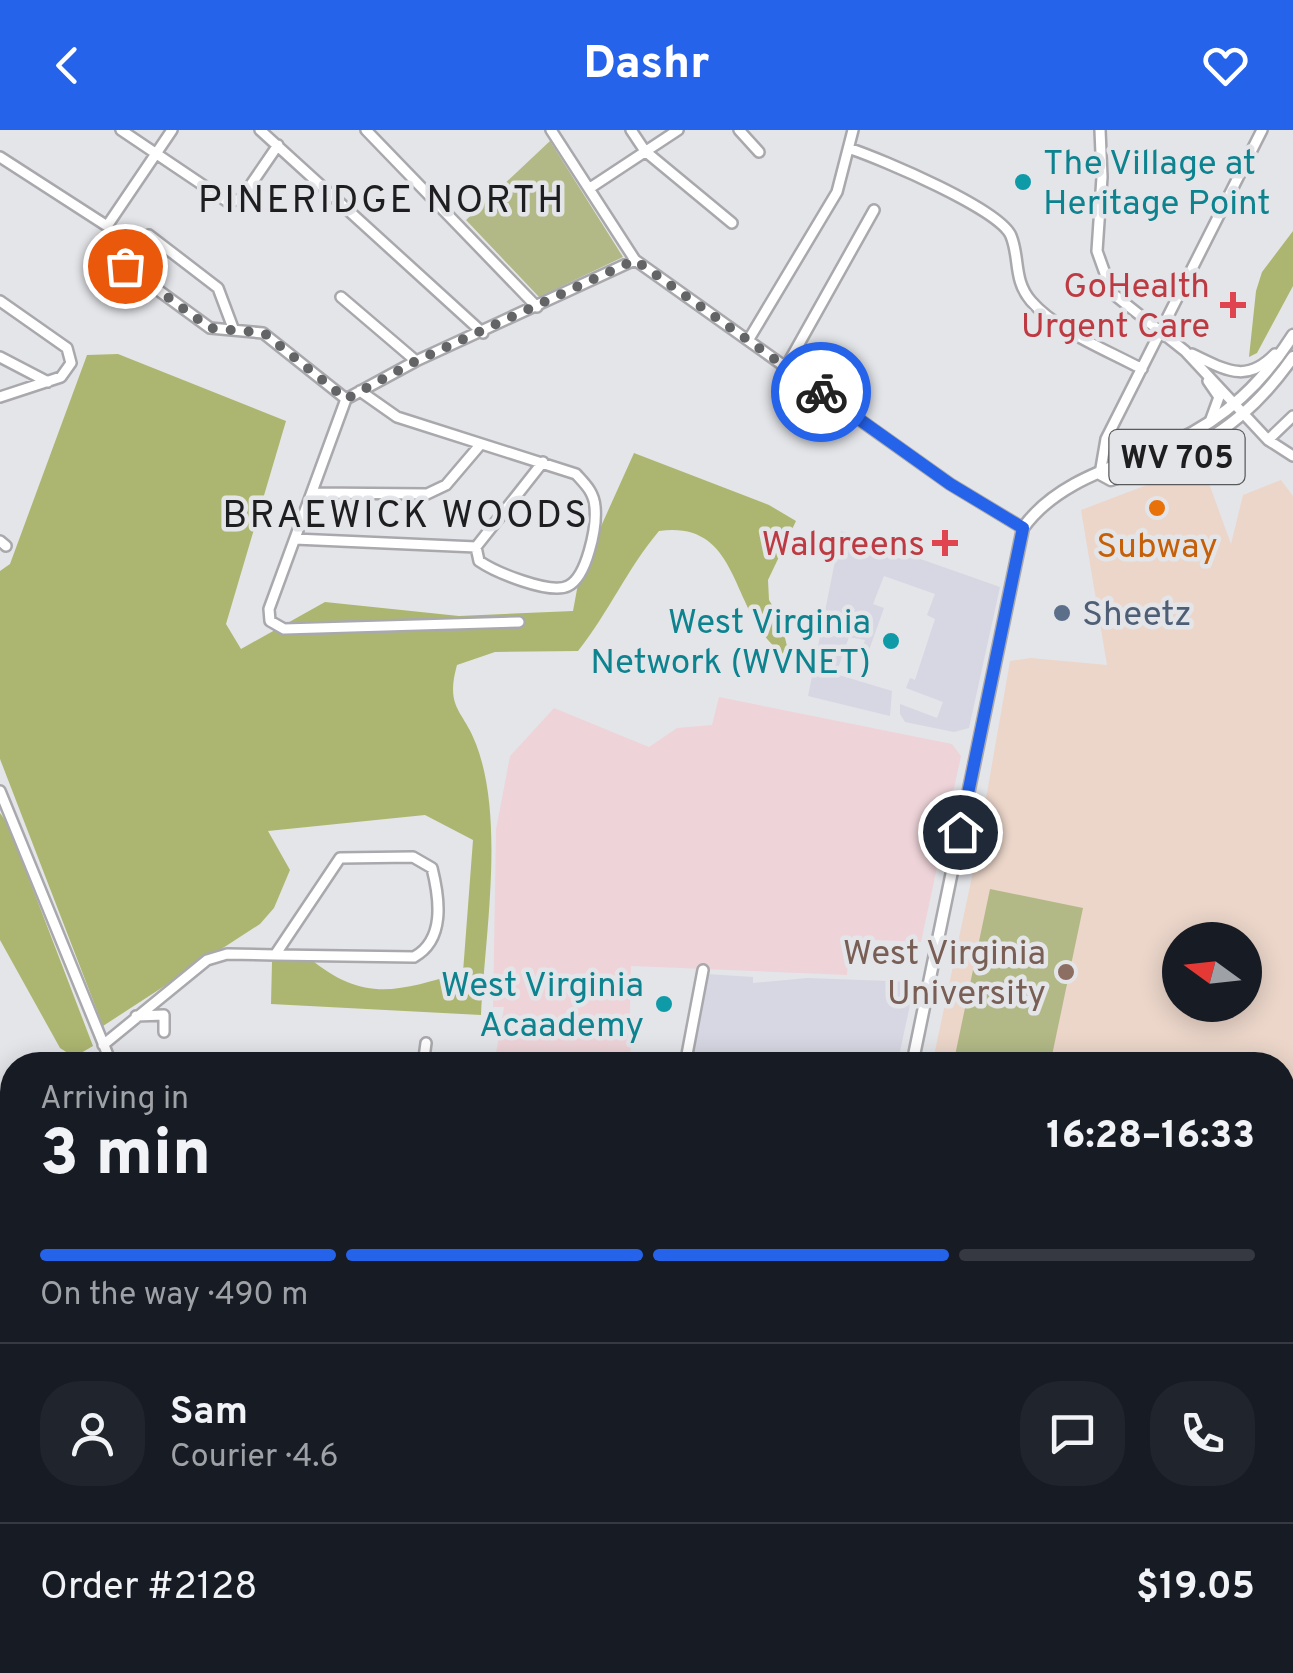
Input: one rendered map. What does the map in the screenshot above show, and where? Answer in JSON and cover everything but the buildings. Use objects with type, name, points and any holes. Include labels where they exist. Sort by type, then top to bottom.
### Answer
[{"type":"main road","name":"WV 705","points":[[1023,528],[1046,501],[1112,464],[1174,442],[1207,424],[1264,376],[1293,335]]},
{"type":"main road","name":"WV 705","points":[[1100,474],[1110,480],[1183,455],[1246,414],[1293,357]]},
{"type":"main road","points":[[915,1052],[1023,528]]},
{"type":"street","points":[[121,130],[228,202],[240,198],[278,145]]},
{"type":"street","points":[[0,157],[106,226],[172,130]]},
{"type":"street","points":[[260,130],[483,333]]},
{"type":"street","points":[[366,130],[537,307]]},
{"type":"street","points":[[551,130],[635,260],[950,484],[1023,528]]},
{"type":"street","points":[[630,130],[645,151],[732,223]]},
{"type":"street","points":[[590,188],[678,130]]},
{"type":"street","points":[[739,130],[759,152]]},
{"type":"street","points":[[749,338],[837,192],[851,150],[853,130]]},
{"type":"street","points":[[1100,130],[1102,176],[1097,251],[1112,293],[1185,351],[1230,373],[1245,374],[1265,364],[1293,335]]},
{"type":"street","points":[[1100,474],[1106,439],[1262,130]]},
{"type":"street","points":[[851,150],[991,216],[1012,237],[1014,265],[1022,287],[1036,307],[1142,370]]},
{"type":"street","points":[[786,368],[874,210]]},
{"type":"street","points":[[149,236],[218,288],[233,328]]},
{"type":"street","points":[[519,622],[284,629],[270,621],[269,609],[346,399],[416,361],[635,260]]},
{"type":"street","points":[[125,266],[210,328],[264,333],[346,399]]},
{"type":"street","points":[[341,296],[416,361]]},
{"type":"street","points":[[0,300],[67,348],[71,363],[62,378],[0,397]]},
{"type":"street","points":[[1185,351],[1237,402],[1268,440],[1293,456]]},
{"type":"street","points":[[1185,351],[1219,397],[1207,424]]},
{"type":"street","points":[[0,356],[48,382]]},
{"type":"street","points":[[360,391],[397,417],[480,445],[543,462],[576,474],[590,490],[596,509],[583,569],[572,584],[558,590],[495,572],[479,561],[476,546],[543,462]]},
{"type":"street","points":[[1268,440],[1293,416]]},
{"type":"street","points":[[312,493],[427,494],[446,485],[480,445]]},
{"type":"street","points":[[295,539],[476,546]]},
{"type":"street","points":[[1,794],[106,1052]]},
{"type":"street","points":[[103,1045],[208,960],[227,954],[274,955],[414,957],[437,936],[432,868],[413,857],[340,858],[274,955]]},
{"type":"street","points":[[687,1052],[703,970]]},
{"type":"street","points":[[136,1016],[164,1015],[164,1032]]},
{"type":"street","points":[[425,1052],[426,1043]]},
{"type":"shaded area","name":"West Virginia University","points":[[1202,464],[1231,544],[1243,495],[1281,480],[1293,496],[1293,1052],[935,1052],[974,867],[1010,661],[1031,658],[1107,665],[1081,510]]},
{"type":"shaded area","points":[[841,531],[1000,587],[969,728],[954,732],[905,722],[900,714],[900,704],[937,718],[943,702],[906,688],[910,678],[915,680],[935,619],[927,615],[935,594],[884,576],[873,604],[884,608],[868,653],[862,650],[865,640],[849,637],[836,674],[892,691],[890,716],[808,696]]},
{"type":"shaded area","points":[[719,697],[952,744],[961,756],[921,942],[850,939],[847,975],[631,966],[630,1016],[636,1017],[630,1052],[496,1052],[504,1007],[493,1007],[496,829],[510,756],[554,708],[649,747],[677,728],[712,725]]},
{"type":"shaded area","points":[[706,974],[753,977],[753,983],[807,978],[915,982],[900,1052],[691,1052]]},
{"type":"green space","points":[[550,141],[623,257],[539,297],[466,220]]},
{"type":"green space","points":[[1293,231],[1293,286],[1257,353],[1249,357],[1256,291],[1262,272]]},
{"type":"green space","points":[[118,354],[286,421],[226,624],[241,649],[325,602],[459,616],[573,611],[580,573],[634,453],[769,505],[796,521],[768,580],[769,600],[780,618],[790,658],[770,642],[755,622],[723,557],[708,541],[687,532],[659,531],[578,651],[495,652],[457,665],[454,700],[476,744],[490,807],[491,878],[481,1015],[271,1004],[272,962],[308,957],[347,982],[382,989],[463,972],[473,840],[425,815],[268,831],[290,870],[274,908],[260,924],[103,1026],[0,759],[0,571],[10,564],[87,355]]},
{"type":"green space","points":[[0,813],[8,824],[93,1046],[83,1052],[60,1048],[0,940]]},
{"type":"green space","points":[[990,889],[1083,908],[1053,1052],[956,1052]]},
{"type":"way so far","points":[[125,266],[210,328],[245,328],[264,333],[346,399],[416,361],[635,260],[821,392]]},
{"type":"place","name":"The Village at Heritage Point","points":[[1023,182]]},
{"type":"place","name":"GoHealth Urgent Care","points":[[1233,305]]},
{"type":"place","name":"Subway","points":[[1157,508]]},
{"type":"place","name":"Walgreens","points":[[945,543]]},
{"type":"place","name":"Sheetz","points":[[1062,613]]},
{"type":"place","name":"West Virginia Network (WVNET)","points":[[891,641]]},
{"type":"place","name":"West Virginia University","points":[[1066,972]]},
{"type":"place","name":"West Virginia Acaademy","points":[[664,1004]]},
{"type":"district","name":"PINERIDGE NORTH","points":[[382,199]]},
{"type":"district","name":"BRAEWICK WOODS","points":[[406,514]]},
{"type":"route","points":[[821,392],[950,484],[1023,528],[960,832]]}]
